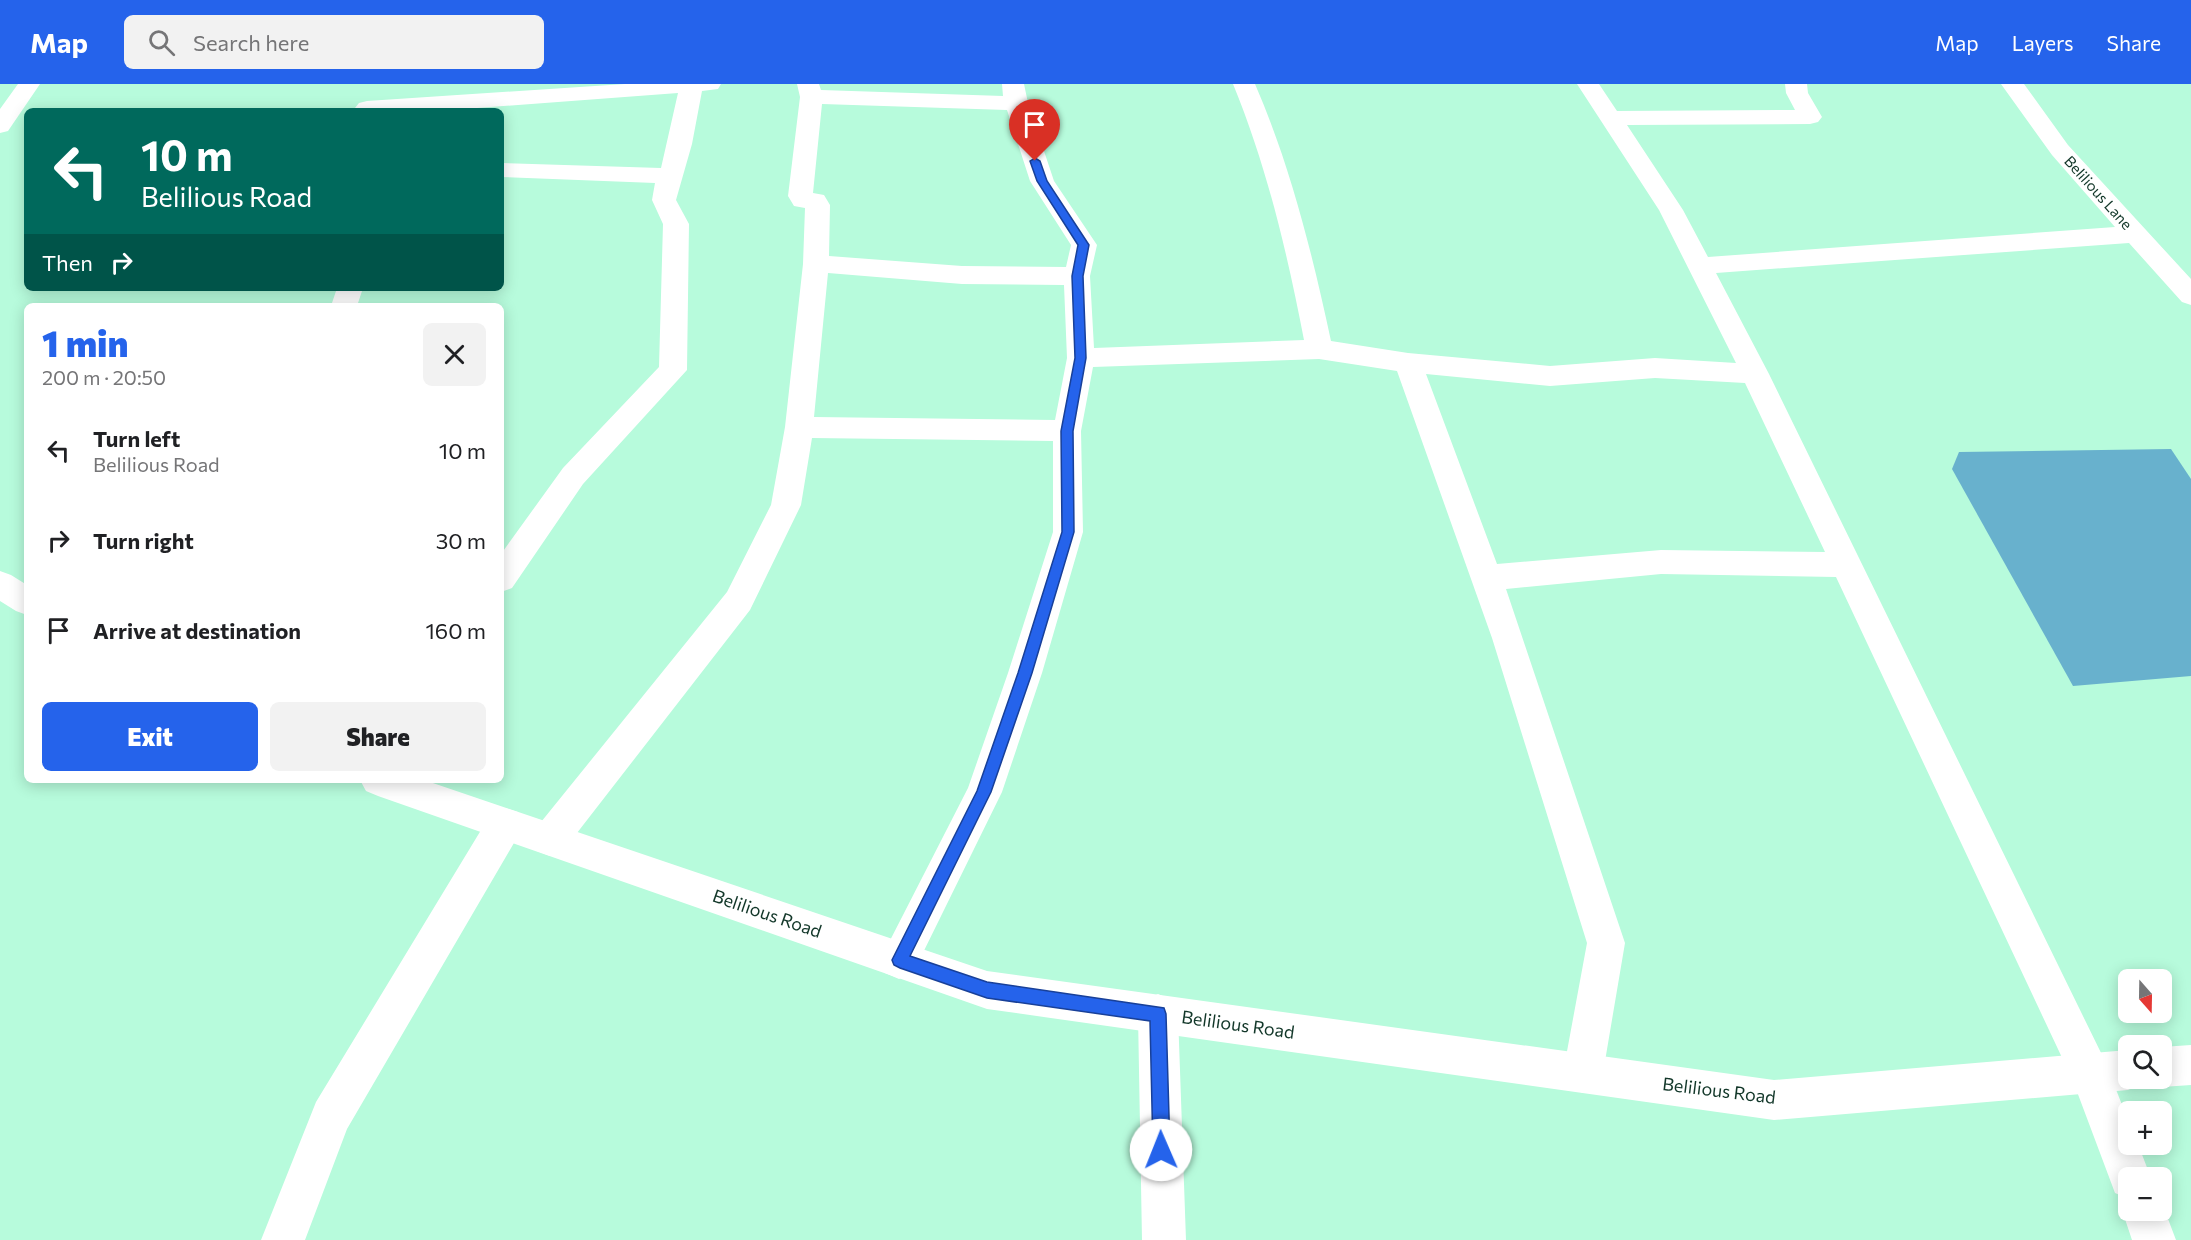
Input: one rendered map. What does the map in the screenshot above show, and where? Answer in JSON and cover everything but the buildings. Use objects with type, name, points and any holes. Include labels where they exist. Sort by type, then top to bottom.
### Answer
[{"type":"main road","points":[[0,126],[29,84]]},
{"type":"main road","points":[[369,108],[376,84]]},
{"type":"main road","points":[[1244,84],[1256,110],[1291,218],[1319,349]]},
{"type":"main road","points":[[1588,84],[1671,210],[1755,374],[1845,565],[2109,1072],[2128,1167]]},
{"type":"main road","points":[[1611,118],[1810,117],[1797,93],[1796,84]]},
{"type":"main road","name":"Belilious Lane","points":[[2012,84],[2060,150],[2191,296]]},
{"type":"main road","points":[[395,108],[701,85],[664,200]]},
{"type":"main road","points":[[550,839],[739,601],[786,505],[799,427],[816,264],[818,206],[814,201],[803,200],[800,196],[810,90],[1014,93],[1042,181],[1084,245],[1077,276],[1081,358],[1067,431],[1068,532],[1025,673],[984,792],[900,960]]},
{"type":"main road","points":[[504,170],[668,176],[664,200],[676,224],[673,370],[573,476],[504,575]]},
{"type":"main road","points":[[1700,266],[2135,234]]},
{"type":"main road","points":[[816,264],[962,275],[1077,276]]},
{"type":"main road","points":[[1081,358],[1319,349],[1408,363],[1550,376],[1655,368],[1755,374]]},
{"type":"main road","points":[[1408,363],[1508,638],[1606,944],[1583,1073]]},
{"type":"main road","points":[[799,427],[1067,431]]},
{"type":"main road","points":[[1486,578],[1661,562],[1845,565]]},
{"type":"main road","name":"Belilious Road","points":[[386,783],[987,990],[1774,1100],[2109,1072]]},
{"type":"main road","points":[[282,1240],[331,1117],[505,825]]},
{"type":"main road","points":[[1158,1014],[1164,1240]]},
{"type":"main road","points":[[2172,1066],[2191,1065]]},
{"type":"main road","points":[[2147,1221],[2154,1240]]},
{"type":"water","points":[[2171,449],[2191,479],[2191,676],[2073,686],[1952,469],[1959,452]]},
{"type":"route","points":[[1035,161],[1042,181],[1084,245],[1077,276],[1081,358],[1067,431],[1068,532],[1025,673],[984,792],[900,960],[987,990],[1158,1014],[1161,1150]]}]
